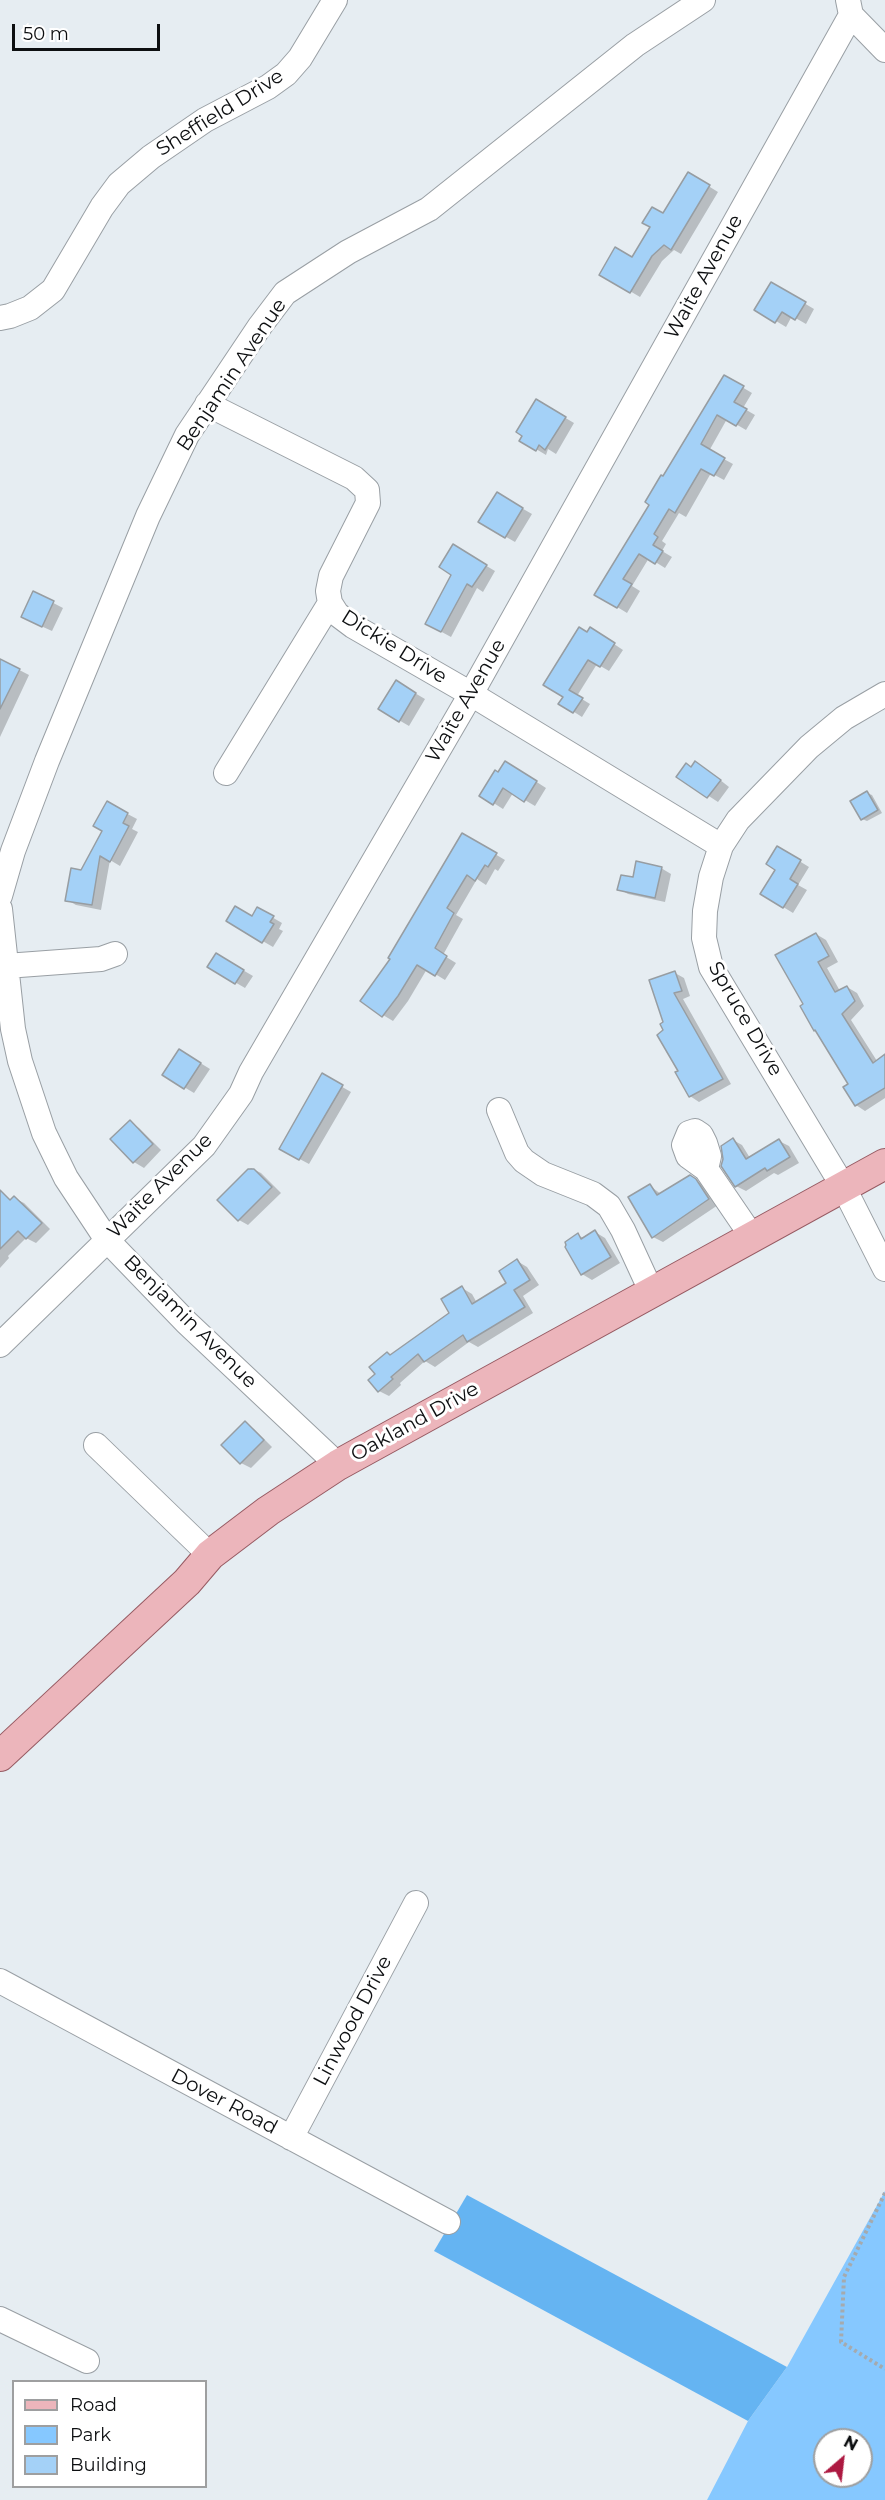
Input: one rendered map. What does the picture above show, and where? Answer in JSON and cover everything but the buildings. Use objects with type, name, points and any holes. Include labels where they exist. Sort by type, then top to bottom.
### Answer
[{"type":"main road","name":"Oakland Drive","points":[[0,1756],[187,1582],[210,1555],[268,1511],[338,1465],[885,1164]]},
{"type":"street","name":"Sheffield Drive","points":[[0,318],[30,308],[53,290],[118,184],[151,157],[205,120],[268,87],[286,74],[300,58],[335,0]]},
{"type":"street","name":"Benjamin Avenue","points":[[0,896],[7,847],[148,516],[187,435],[260,326],[285,293],[348,252],[429,209],[635,45],[702,0]]},
{"type":"street","points":[[849,8],[885,50]]},
{"type":"street","name":"Waite Avenue","points":[[0,1345],[204,1146],[241,1094],[251,1072],[471,694],[849,8]]},
{"type":"street","name":"Dickie Drive","points":[[207,404],[354,478],[367,490],[368,503],[331,576],[328,591],[330,603],[337,614],[353,626],[471,694],[721,846]]},
{"type":"street","points":[[226,773],[330,603]]},
{"type":"street","name":"Spruce Drive","points":[[885,694],[844,718],[809,747],[738,820],[721,846],[711,877],[705,911],[704,938],[711,967],[844,1188],[885,1269]]},
{"type":"street","name":"Benjamin Avenue","points":[[0,909],[6,966],[6,1028],[44,1133],[66,1178],[107,1240],[186,1322],[338,1465]]},
{"type":"street","points":[[6,966],[101,959],[115,954]]},
{"type":"street","points":[[499,1110],[517,1153],[524,1161],[543,1174],[592,1194],[609,1206],[652,1293]]},
{"type":"street","points":[[706,1169],[753,1238]]},
{"type":"street","points":[[96,1445],[210,1555]]},
{"type":"street","name":"Linwood Drive","points":[[291,2138],[416,1903]]},
{"type":"street","name":"Dover Road","points":[[0,1981],[448,2222]]},
{"type":"street","points":[[0,2319],[87,2361]]},
{"type":"path","points":[[885,2193],[844,2277],[841,2342],[885,2369]]},
{"type":"green space","points":[[885,2191],[885,2500],[707,2500],[748,2421],[787,2367]]},
{"type":"shaded area","points":[[467,2195],[787,2367],[748,2421],[434,2251]]}]
